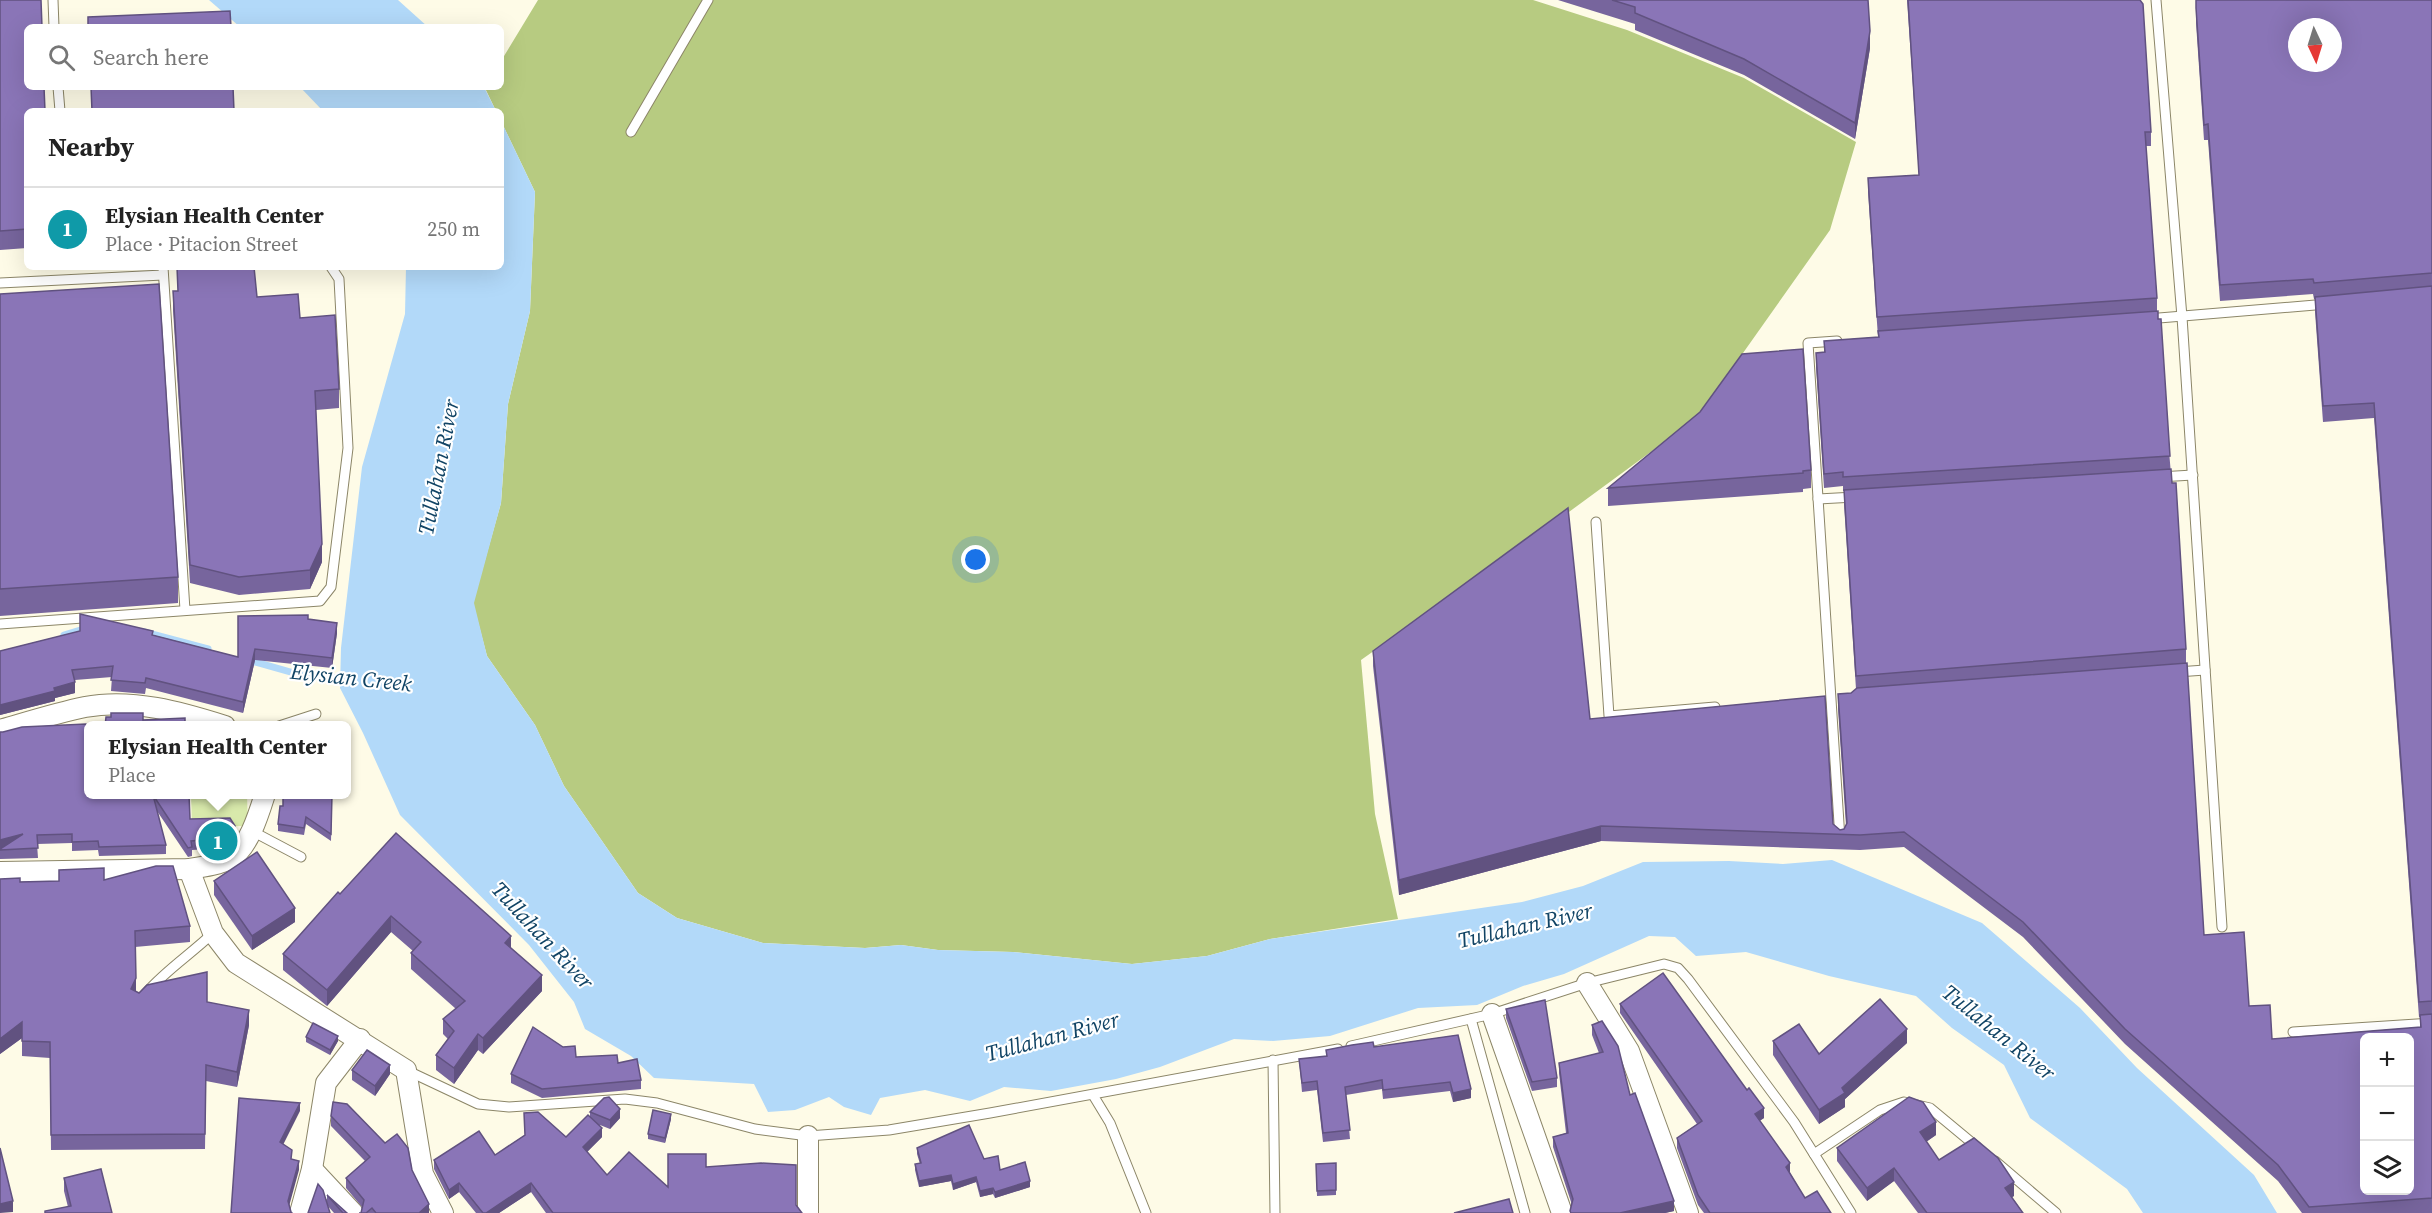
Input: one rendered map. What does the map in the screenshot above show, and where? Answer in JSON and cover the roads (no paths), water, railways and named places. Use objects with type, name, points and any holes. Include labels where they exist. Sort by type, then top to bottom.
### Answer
[{"type":"street","points":[[0,730],[86,707],[132,705],[179,711],[210,721]]},
{"type":"street","points":[[0,872],[189,869],[215,864],[233,857],[244,845],[263,799]]},
{"type":"street","points":[[189,869],[213,933],[236,963],[406,1070],[423,1174],[443,1213]]},
{"type":"street","points":[[1587,983],[1629,1051],[1688,1213]]},
{"type":"street","points":[[1492,1014],[1562,1213]]},
{"type":"street","points":[[300,1213],[312,1170],[326,1083],[360,1039]]},
{"type":"street","points":[[808,1136],[808,1213]]},
{"type":"street","points":[[312,1170],[353,1213]]},
{"type":"lane","points":[[53,0],[54,24]]},
{"type":"lane","points":[[631,132],[708,0]]},
{"type":"lane","points":[[2156,0],[2182,317],[2222,927]]},
{"type":"lane","points":[[58,90],[60,108]]},
{"type":"lane","points":[[69,270],[70,278]]},
{"type":"lane","points":[[0,624],[320,601],[330,587],[348,448],[339,279],[333,270]]},
{"type":"lane","points":[[0,283],[163,271],[185,610]]},
{"type":"lane","points":[[2135,320],[2337,304]]},
{"type":"lane","points":[[1840,838],[1808,343],[1843,340]]},
{"type":"lane","points":[[2146,478],[2193,475]]},
{"type":"lane","points":[[1818,499],[1865,496]]},
{"type":"lane","points":[[1596,522],[1609,716],[1726,706]]},
{"type":"lane","points":[[2170,672],[2205,670]]},
{"type":"lane","points":[[1819,698],[1843,697]]},
{"type":"lane","points":[[294,721],[316,714]]},
{"type":"lane","points":[[250,830],[301,857]]},
{"type":"lane","points":[[137,1002],[162,973],[194,951],[213,933]]},
{"type":"lane","points":[[406,1070],[478,1104],[509,1107],[625,1099],[657,1103],[755,1129],[808,1136],[889,1130],[1348,1047],[1492,1014],[1587,983],[1664,964],[1677,968],[1688,979],[1773,1093],[1851,1213]]},
{"type":"lane","points":[[1471,1019],[1525,1213]]},
{"type":"lane","points":[[2293,1032],[2432,1023]]},
{"type":"lane","points":[[1273,1060],[1275,1213]]},
{"type":"lane","points":[[1092,1095],[1110,1123],[1146,1213]]},
{"type":"lane","points":[[1814,1154],[1880,1110],[1904,1102],[1930,1108],[2056,1213]]},
{"type":"water","points":[[209,0],[398,0],[425,24],[237,24]]},
{"type":"water","points":[[303,90],[486,90],[494,108],[320,108]]},
{"type":"water","name":"Tullahan River","points":[[504,127],[535,192],[530,311],[508,404],[501,503],[474,603],[487,656],[535,725],[564,786],[638,893],[677,918],[763,943],[865,948],[901,945],[938,950],[1013,952],[1132,964],[1207,956],[1270,939],[1522,902],[1583,886],[1643,862],[1729,861],[1783,864],[1832,860],[1982,923],[2080,1008],[2137,1068],[2254,1175],[2277,1213],[2143,1213],[2127,1189],[2030,1118],[2004,1065],[1952,1028],[1916,996],[1829,976],[1746,952],[1696,956],[1675,937],[1649,936],[1564,974],[1523,986],[1477,1005],[1418,1008],[1330,1036],[1273,1041],[1234,1039],[1160,1067],[1116,1079],[1051,1091],[1004,1087],[970,1101],[925,1090],[880,1098],[871,1115],[844,1107],[829,1097],[795,1110],[768,1112],[754,1084],[654,1078],[631,1056],[585,1029],[574,1002],[529,945],[400,815],[340,688],[341,648],[362,467],[405,314],[406,270],[504,270]]},
{"type":"waterway","name":"Elysian Creek","points":[[64,635],[87,628]]},
{"type":"waterway","name":"Elysian Creek","points":[[144,632],[208,649]]},
{"type":"waterway","name":"Elysian Creek","points":[[248,660],[301,675],[349,679]]},
{"type":"place","name":"Elysian Health Center","points":[[218,841]]}]
